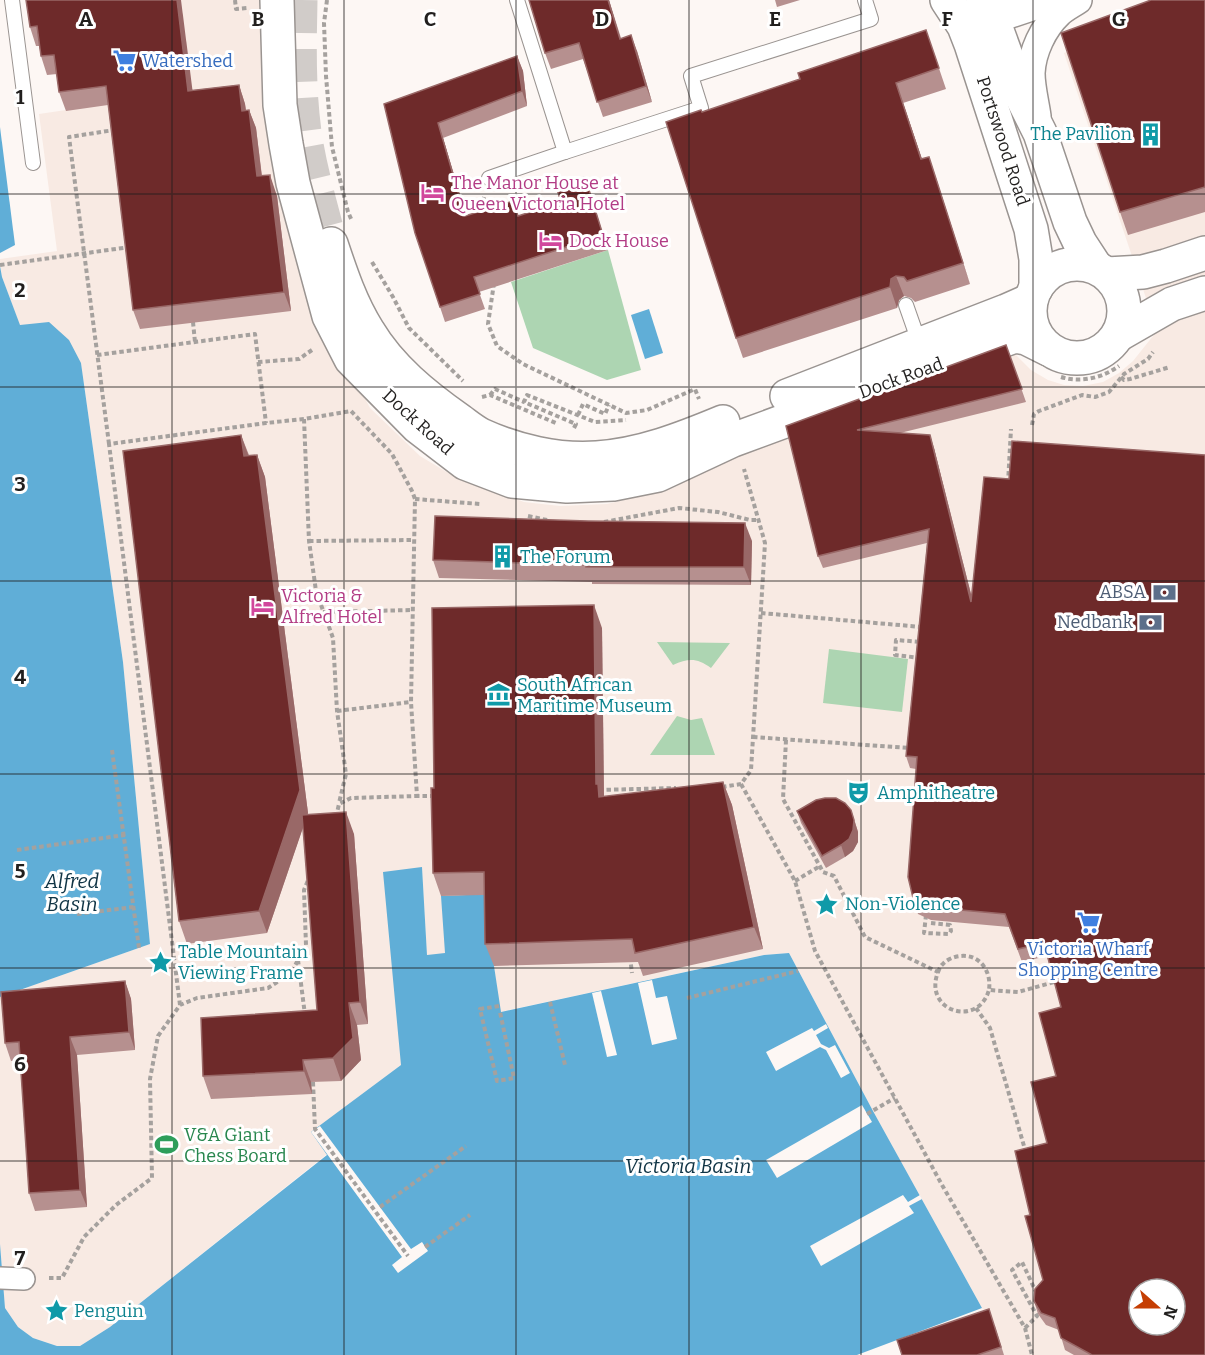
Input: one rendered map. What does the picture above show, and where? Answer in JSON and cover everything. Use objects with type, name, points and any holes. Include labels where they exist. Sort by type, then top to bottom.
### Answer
[{"type":"street","points":[[971,11],[1044,0]]},
{"type":"street","name":"Portswood Road","points":[[1040,134],[1031,74],[1034,57],[1043,33],[1053,19],[1078,0]]},
{"type":"street","name":"Dock Road","points":[[263,4],[293,183],[329,316],[351,359],[418,427],[465,463],[512,481],[567,486],[613,484],[668,471],[733,440],[930,354],[1033,294]]},
{"type":"street","name":"Portswood Road","points":[[971,11],[1019,91],[1040,134],[1070,222],[1080,243],[1101,270]]},
{"type":"street","name":"Portswood Road","points":[[971,11],[1031,229],[1036,259],[1033,294]]},
{"type":"street","name":"Dock Road","points":[[344,237],[349,296],[369,333],[388,358],[428,397],[480,434],[535,453],[595,458],[627,454],[673,442],[930,354],[1015,336],[1026,338],[1048,349]]},
{"type":"street","points":[[1101,270],[1116,283],[1124,302],[1125,314],[1118,336],[1104,350],[1087,358],[1067,357],[1048,349],[1038,339],[1032,326],[1030,313],[1033,294],[1046,275],[1061,266],[1078,263],[1101,270],[1143,272],[1205,253]]},
{"type":"street","points":[[1118,336],[1172,304],[1205,293]]},
{"type":"street","points":[[0,1278],[24,1279]]},
{"type":"lane","points":[[12,0],[33,163]]},
{"type":"lane","points":[[518,0],[565,152]]},
{"type":"lane","points":[[489,178],[701,108],[691,76],[871,19],[865,0]]},
{"type":"lane","points":[[906,305],[930,354]]},
{"type":"path","points":[[235,0],[236,9],[263,4]]},
{"type":"path","points":[[327,0],[324,23],[326,76],[332,147],[348,212],[344,237]]},
{"type":"path","points":[[125,129],[69,136],[180,1005]]},
{"type":"path","points":[[479,220],[489,178]]},
{"type":"path","points":[[0,265],[130,246]]},
{"type":"path","points":[[370,258],[409,328],[466,384]]},
{"type":"path","points":[[491,274],[494,285],[488,324],[497,346],[523,364],[626,413],[647,410],[695,389],[699,399]]},
{"type":"path","points":[[193,322],[195,342]]},
{"type":"path","points":[[97,356],[255,334],[266,423]]},
{"type":"path","points":[[1032,425],[1034,414],[1082,395],[1095,397],[1109,392],[1121,377],[1148,358],[1159,344]]},
{"type":"path","points":[[258,362],[299,359],[314,348]]},
{"type":"path","points":[[1121,377],[1124,380],[1130,379],[1170,367]]},
{"type":"path","points":[[490,395],[495,389],[576,424],[570,429]]},
{"type":"path","points":[[487,401],[481,397],[490,395],[559,424]]},
{"type":"path","points":[[524,402],[527,395],[595,422],[631,420]]},
{"type":"path","points":[[578,415],[583,404],[604,414],[609,405]]},
{"type":"path","points":[[109,444],[351,411],[392,454],[415,500],[411,702],[417,796]]},
{"type":"path","points":[[304,419],[309,541],[316,591],[333,638],[336,711],[346,774],[336,821]]},
{"type":"path","points":[[1007,491],[1011,429]]},
{"type":"path","points":[[714,787],[741,784],[751,770],[765,543],[742,463]]},
{"type":"path","points":[[415,500],[443,501]]},
{"type":"path","points":[[750,520],[759,520]]},
{"type":"path","points":[[309,541],[414,540]]},
{"type":"path","points":[[323,612],[414,610]]},
{"type":"path","points":[[761,614],[928,627]]},
{"type":"path","points":[[927,658],[895,655],[896,640],[928,643]]},
{"type":"path","points":[[336,711],[411,702]]},
{"type":"path","points":[[753,737],[913,748]]},
{"type":"path","points":[[786,740],[783,799],[823,872],[834,876],[865,937],[938,972]]},
{"type":"path","points":[[112,750],[139,948]]},
{"type":"path","points":[[741,784],[795,881],[815,951],[942,1185],[1025,1328],[1032,1355]]},
{"type":"path","points":[[598,790],[679,788]]},
{"type":"path","points":[[610,790],[610,800]]},
{"type":"path","points":[[339,804],[351,798],[439,796]]},
{"type":"path","points":[[17,850],[124,835]]},
{"type":"path","points":[[795,881],[820,866]]},
{"type":"path","points":[[24,1279],[62,1278],[84,1237],[116,1205],[152,1178],[150,1078],[158,1036],[180,1005],[197,998],[268,988],[291,973],[306,945],[303,890],[314,870]]},
{"type":"path","points":[[926,906],[924,933],[949,934],[951,931],[950,925],[931,923]]},
{"type":"path","points":[[77,914],[134,907]]},
{"type":"path","points":[[629,949],[633,973]]},
{"type":"path","points":[[964,955],[976,959],[984,966],[990,981],[985,1000],[976,1008],[964,1012],[952,1010],[941,1002],[935,992],[938,972],[943,962],[953,957],[964,955]]},
{"type":"path","points":[[298,959],[306,1023]]},
{"type":"path","points":[[687,998],[798,971]]},
{"type":"path","points":[[989,990],[1018,993],[1064,980]]},
{"type":"path","points":[[550,1002],[565,1065]]},
{"type":"path","points":[[499,1006],[480,1009],[497,1081],[514,1078],[500,1012]]},
{"type":"path","points":[[976,1008],[990,1028],[1028,1161]]},
{"type":"path","points":[[313,1082],[315,1129],[408,1256]]},
{"type":"path","points":[[867,1114],[895,1098]]},
{"type":"path","points":[[380,1207],[466,1146]]},
{"type":"path","points":[[425,1247],[470,1215]]},
{"type":"path","points":[[1025,1328],[1037,1316],[1012,1270],[1022,1262],[1039,1298]]},
{"type":"shaded area","points":[[52,0],[270,0],[275,140],[350,370],[370,408],[420,456],[450,474],[524,502],[560,506],[607,504],[673,488],[788,424],[1011,350],[1031,370],[1048,380],[1064,385],[1083,386],[1103,382],[1119,373],[1133,361],[1157,331],[1064,53],[1205,0],[1205,1355],[1004,1355],[995,1326],[982,1308],[873,1111],[789,953],[764,955],[500,1012],[494,966],[446,954],[427,955],[422,867],[401,1065],[312,1132],[327,1154],[110,1327],[80,1346],[57,1346],[33,1338],[18,1327],[5,1308],[0,1244],[0,997],[150,944],[123,662],[81,363],[20,326],[0,266],[0,259],[57,251],[39,114],[66,110]]},
{"type":"green space","points":[[608,250],[641,370],[607,380],[533,348],[511,282]]},
{"type":"green space","points":[[657,642],[730,643],[711,668],[693,660],[673,665]]},
{"type":"green space","points":[[829,649],[908,659],[902,712],[823,703]]},
{"type":"green space","points":[[677,716],[691,720],[702,718],[715,755],[650,755]]},
{"type":"water","points":[[0,127],[15,245],[0,253]]},
{"type":"water","name":"Alfred Basin","points":[[0,266],[20,325],[49,322],[69,340],[81,363],[123,662],[150,944],[0,997]]},
{"type":"water","points":[[649,309],[663,353],[645,359],[631,315]]},
{"type":"water","name":"Victoria Basin","points":[[422,867],[427,955],[445,953],[441,896],[492,894],[494,966],[501,1012],[764,955],[789,953],[982,1308],[857,1355],[0,1355],[0,1244],[5,1308],[18,1327],[33,1338],[57,1346],[80,1346],[110,1327],[327,1155],[311,1132],[401,1065],[383,872]]},
{"type":"pier","points":[[652,980],[656,998],[667,996],[677,1039],[652,1045],[638,983]]},
{"type":"pier","points":[[601,991],[617,1055],[607,1057],[592,993]]},
{"type":"pier","points":[[826,1024],[828,1028],[816,1035],[821,1044],[829,1048],[835,1045],[850,1073],[841,1078],[826,1050],[820,1047],[776,1071],[766,1052],[812,1028],[814,1031]]},
{"type":"pier","points":[[862,1105],[872,1122],[777,1178],[766,1160]]},
{"type":"pier","points":[[320,1126],[411,1249],[422,1242],[428,1251],[398,1273],[392,1265],[402,1257],[311,1132]]},
{"type":"pier","points":[[903,1195],[908,1202],[920,1195],[922,1199],[909,1206],[914,1213],[821,1266],[810,1246]]},
{"type":"building","points":[[26,0],[177,0],[188,91],[239,85],[242,111],[249,110],[257,176],[270,175],[284,292],[133,310],[106,86],[59,92],[54,55],[41,56],[37,26],[30,27]]},
{"type":"building","points":[[529,0],[608,0],[620,39],[631,35],[646,86],[597,102],[579,43],[545,53]]},
{"type":"building","name":"The Pavilion","points":[[1151,0],[1205,0],[1205,187],[1120,212],[1061,33]]},
{"type":"building","points":[[926,30],[939,68],[896,83],[921,159],[929,157],[963,263],[907,281],[904,277],[896,276],[891,279],[890,287],[736,338],[666,122],[800,79],[798,73]]},
{"type":"building","points":[[517,56],[522,91],[438,123],[465,216],[513,201],[518,216],[561,202],[556,186],[585,177],[603,235],[474,277],[480,294],[440,307],[415,233],[384,104]]},
{"type":"building","name":"Victoria Wharf Shopping Centre","points":[[1006,345],[1022,389],[857,430],[930,435],[971,602],[984,477],[1009,479],[1012,441],[1205,455],[1205,1355],[1092,1355],[1061,1338],[1055,1318],[1041,1313],[1034,1301],[1035,1289],[1043,1280],[1025,1216],[1030,1215],[1015,1151],[1047,1143],[1031,1082],[1056,1076],[1039,1013],[1061,1007],[1044,943],[1018,949],[1005,914],[927,907],[914,902],[908,877],[917,757],[906,756],[929,529],[818,556],[786,426]]},
{"type":"building","points":[[241,435],[244,456],[257,455],[300,790],[259,911],[179,921],[123,451]]},
{"type":"building","points":[[435,516],[745,523],[744,567],[586,567],[586,565],[433,560]]},
{"type":"building","points":[[594,605],[596,784],[598,784],[599,797],[723,782],[754,927],[635,953],[632,939],[485,944],[484,872],[433,873],[432,608]]},
{"type":"building","points":[[836,798],[845,803],[851,810],[854,820],[849,839],[822,856],[797,811],[816,800]]},
{"type":"building","points":[[346,812],[360,1002],[349,1003],[353,1038],[333,1058],[303,1060],[304,1071],[203,1076],[201,1018],[317,1010],[302,815]]},
{"type":"building","points":[[125,981],[129,1032],[70,1037],[80,1190],[29,1193],[19,1042],[5,1043],[1,992]]},
{"type":"building","points":[[989,1309],[1001,1347],[977,1355],[902,1355],[897,1340]]},
{"type":"tunnel","points":[[301,0],[300,70],[306,139],[331,244]]},
{"type":"place","name":"Watershed","points":[[124,61]]},
{"type":"place","name":"The Pavilion","points":[[1150,134]]},
{"type":"place","name":"The Manor House at Queen Victoria Hotel","points":[[433,193]]},
{"type":"place","name":"Dock House","points":[[551,241]]},
{"type":"place","name":"The Forum","points":[[502,557]]},
{"type":"place","name":"ABSA","points":[[1164,592]]},
{"type":"place","name":"Victoria & Alfred Hotel","points":[[263,606]]},
{"type":"place","name":"Nedbank","points":[[1151,622]]},
{"type":"place","name":"South African Maritime Museum","points":[[499,695]]},
{"type":"place","name":"Amphitheatre","points":[[859,793]]},
{"type":"place","name":"Non-Violence","points":[[827,904]]},
{"type":"place","name":"Victoria Wharf Shopping Centre","points":[[1088,923]]},
{"type":"place","name":"Table Mountain Viewing Frame","points":[[160,962]]},
{"type":"place","name":"V&A Giant Chess Board","points":[[166,1145]]},
{"type":"place","name":"Penguin","points":[[56,1311]]}]
